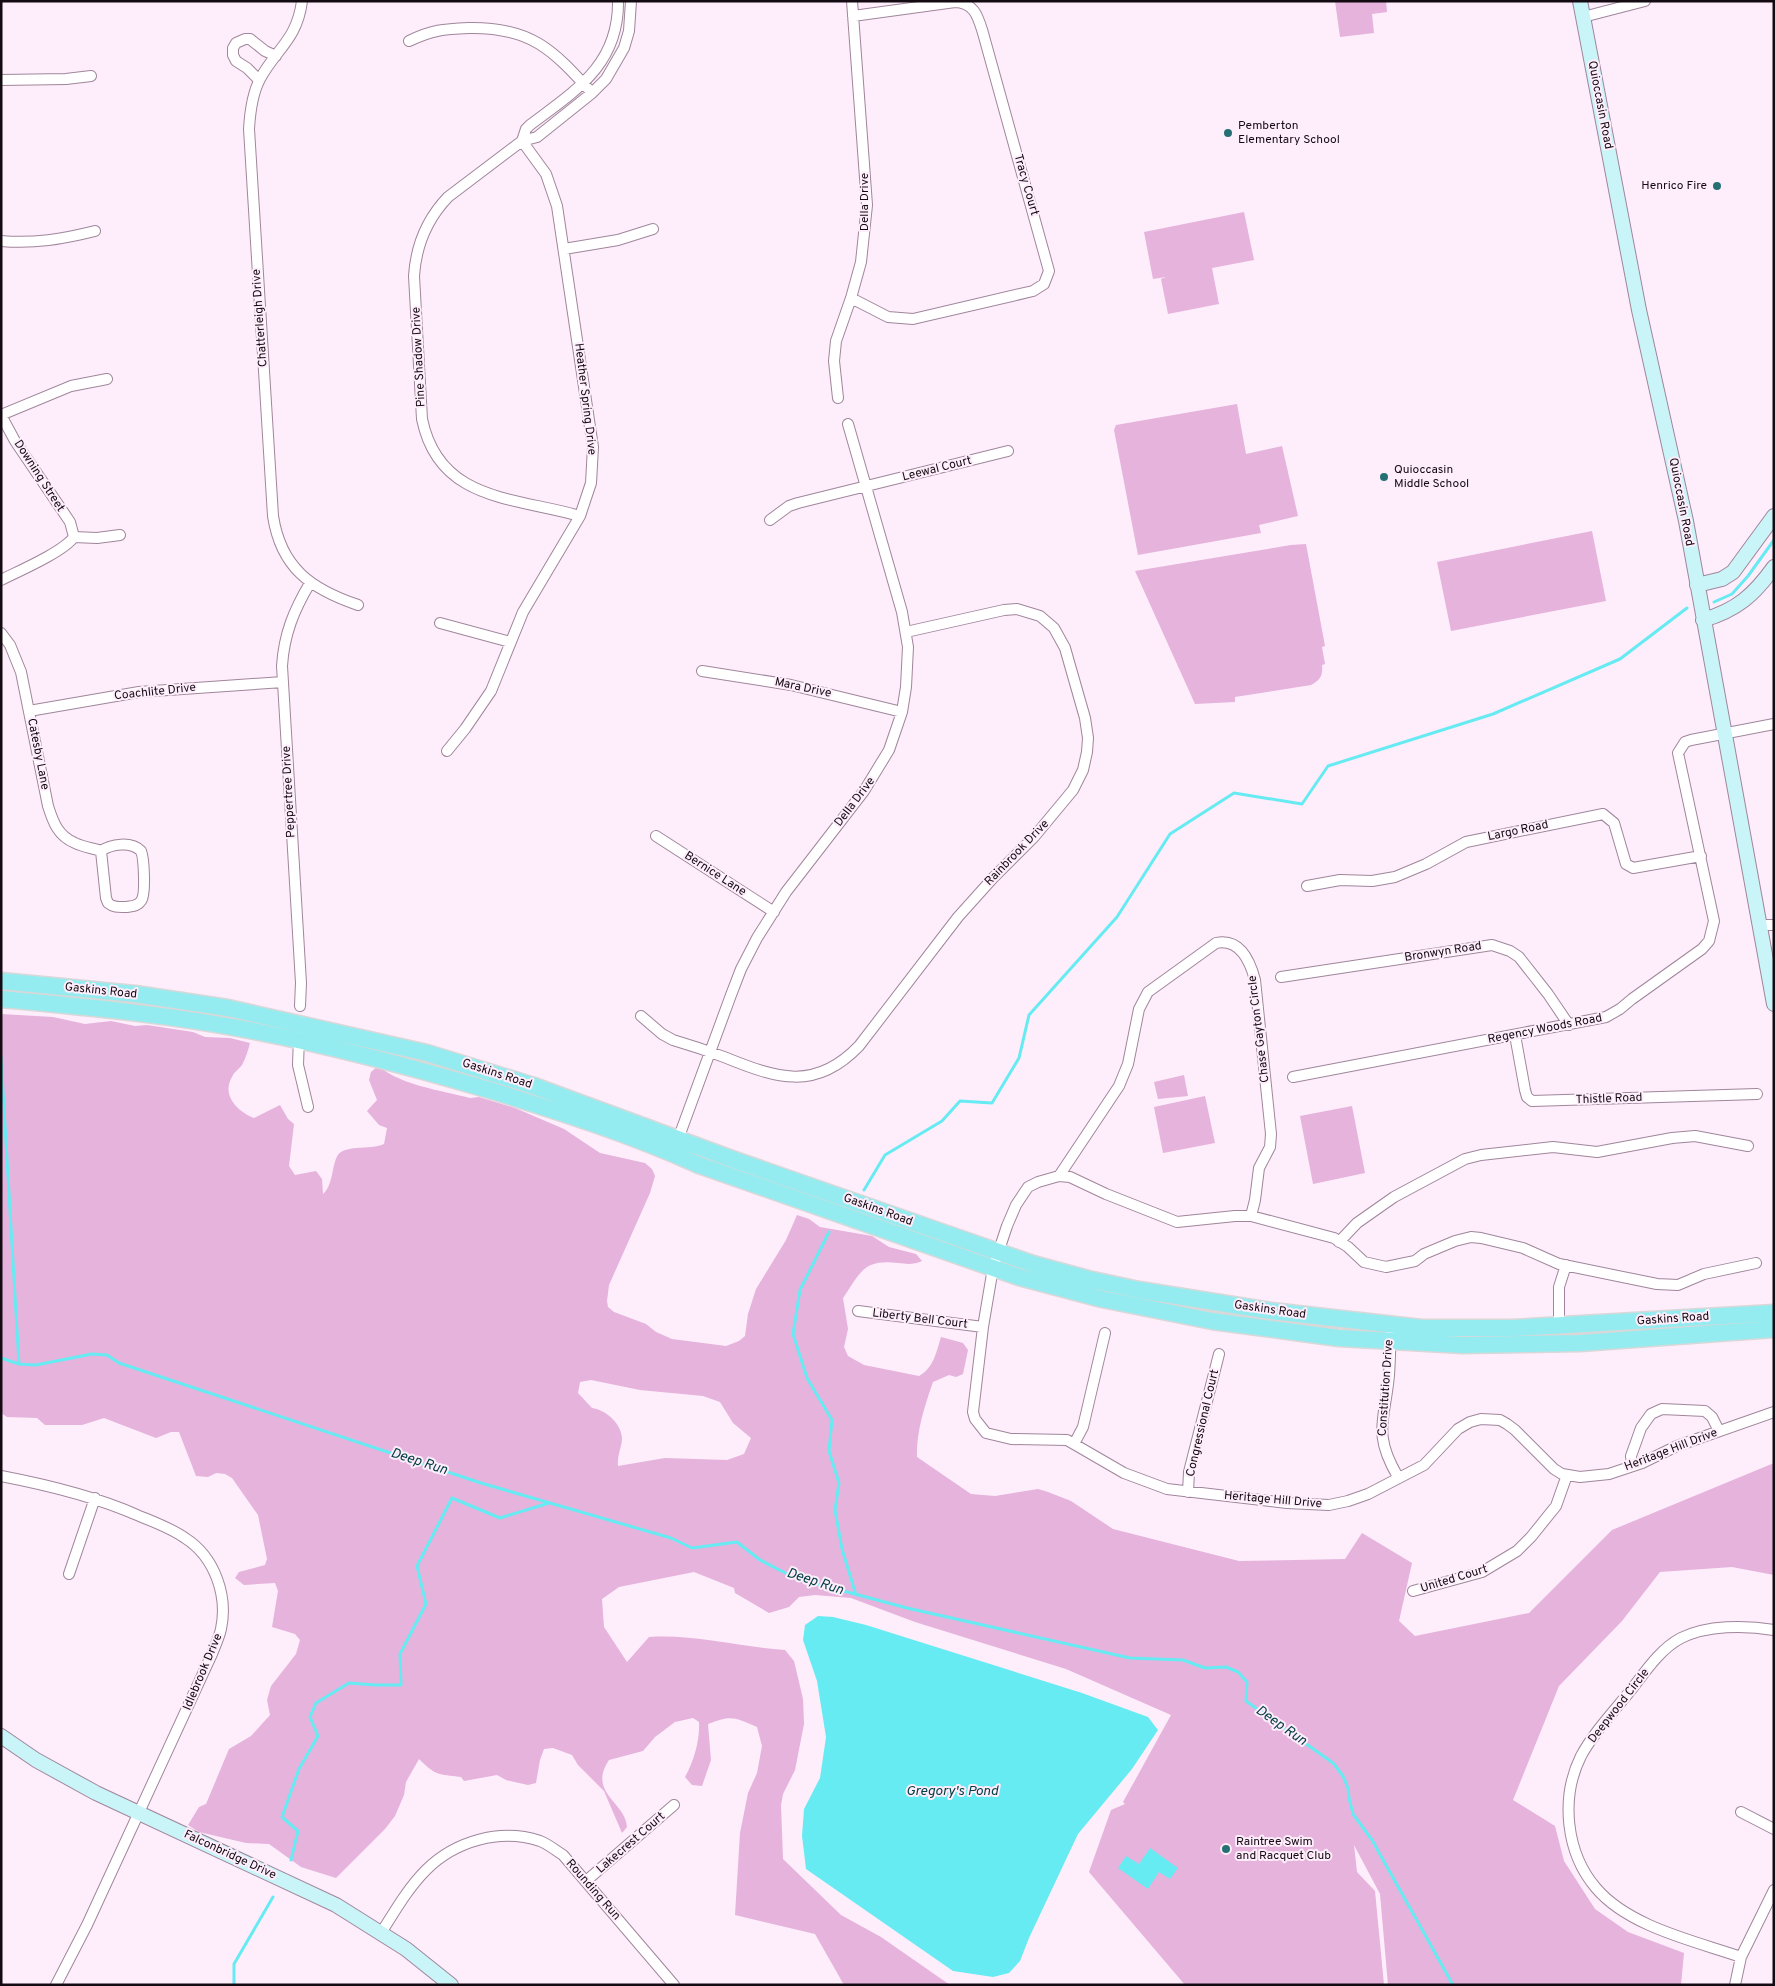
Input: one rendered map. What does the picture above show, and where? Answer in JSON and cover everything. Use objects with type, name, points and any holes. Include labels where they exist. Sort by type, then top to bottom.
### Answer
[{"type":"main road","name":"Quioccasin Road","points":[[1580,1],[1639,310],[1676,473],[1774,1004]]},
{"type":"main road","points":[[1697,585],[1722,579],[1733,572],[1774,516]]},
{"type":"main road","points":[[1703,620],[1719,616],[1744,602],[1758,588],[1774,567]]},
{"type":"main road","name":"Gaskins Road","points":[[1,981],[160,997],[245,1011],[427,1053],[534,1086],[676,1146]]},
{"type":"main road","name":"Gaskins Road","points":[[1,999],[193,1020],[299,1040],[411,1067],[676,1146],[732,1159],[996,1260],[1033,1264],[1138,1290],[1270,1311],[1422,1328],[1474,1329],[1559,1326],[1774,1313]]},
{"type":"main road","name":"Gaskins Road","points":[[996,1260],[1019,1277],[1102,1299],[1180,1315],[1339,1338],[1463,1345],[1580,1343],[1774,1329]]},
{"type":"main road","name":"Falconbridge Drive","points":[[3,1740],[59,1773],[336,1905],[406,1949],[443,1982]]},
{"type":"street","name":"Chatterleigh Drive","points":[[302,1],[295,28],[284,47],[259,80],[252,102],[249,129],[273,516],[283,552],[310,583],[358,605]]},
{"type":"street","name":"Pine Shadow Drive","points":[[522,141],[526,129],[530,125],[583,84],[597,69],[612,40],[617,22],[618,1]]},
{"type":"street","name":"Pine Shadow Drive","points":[[580,516],[554,508],[488,494],[463,483],[451,474],[433,451],[422,419],[414,276],[415,262],[420,239],[430,220],[448,197],[522,141],[537,137],[592,93],[606,79],[624,48],[629,31],[631,1]]},
{"type":"street","name":"Della Drive","points":[[838,398],[834,361],[836,341],[851,298],[863,248],[867,205],[852,1]]},
{"type":"street","points":[[1583,17],[1645,1]]},
{"type":"street","name":"Tracy Court","points":[[851,298],[888,317],[913,319],[1033,291],[1044,284],[1049,271],[986,42],[974,9],[956,2],[853,16]]},
{"type":"street","points":[[409,41],[430,32],[453,29],[484,28],[516,32],[534,40],[551,51],[592,93]]},
{"type":"street","points":[[259,80],[247,68],[236,61],[233,55],[236,43],[250,39],[265,51],[276,56]]},
{"type":"street","points":[[1,80],[66,79],[90,76]]},
{"type":"street","name":"Heather Spring Drive","points":[[447,751],[466,729],[491,691],[510,642],[530,600],[580,516],[591,483],[592,447],[564,249],[553,190],[546,174],[522,141]]},
{"type":"street","points":[[564,249],[618,240],[653,229]]},
{"type":"street","points":[[1,241],[35,242],[68,238],[95,231]]},
{"type":"street","points":[[1,415],[71,386],[107,379]]},
{"type":"street","name":"Downing Street","points":[[1,415],[15,441],[70,522],[74,537]]},
{"type":"street","name":"Della Drive","points":[[676,1146],[741,969],[786,892],[876,773],[890,750],[902,712],[908,670],[906,632],[902,612],[848,424]]},
{"type":"street","name":"Leewal Court","points":[[770,520],[789,506],[1008,451]]},
{"type":"street","points":[[1,580],[57,551],[71,542],[74,537],[97,538],[120,535]]},
{"type":"street","name":"Peppertree Drive","points":[[300,1006],[301,983],[283,682],[283,653],[286,634],[296,605],[310,583]]},
{"type":"street","name":"Rainbrook Drive","points":[[641,1016],[662,1034],[759,1071],[778,1076],[812,1075],[842,1062],[859,1046],[963,911],[1039,831],[1078,782],[1087,752],[1087,728],[1065,648],[1059,634],[1049,623],[1027,611],[1004,610],[906,632]]},
{"type":"street","points":[[440,623],[510,642]]},
{"type":"street","name":"Catesby Lane","points":[[1,633],[19,665],[53,823],[62,835],[75,843],[101,852]]},
{"type":"street","name":"Mara Drive","points":[[702,671],[791,685],[902,712]]},
{"type":"street","name":"Coachlite Drive","points":[[29,711],[139,692],[283,682]]},
{"type":"street","name":"Regency Woods Road","points":[[1293,1077],[1594,1020],[1613,1014],[1696,954],[1709,941],[1714,922],[1678,753],[1685,742],[1774,724]]},
{"type":"street","name":"Largo Road","points":[[1307,886],[1340,880],[1372,881],[1395,877],[1426,864],[1466,842],[1603,814],[1614,823],[1626,864],[1633,868],[1700,856]]},
{"type":"street","name":"Bernice Lane","points":[[656,836],[774,912]]},
{"type":"street","points":[[113,846],[133,846],[140,851],[143,860],[144,896],[140,903],[121,907],[108,903],[101,852],[113,846]]},
{"type":"street","points":[[1759,925],[1774,925]]},
{"type":"street","name":"Chase Gayton Circle","points":[[1059,1176],[1119,1086],[1128,1064],[1139,1009],[1148,992],[1216,943],[1228,942],[1246,956],[1250,962],[1255,980],[1270,1134],[1270,1148],[1259,1168],[1251,1216]]},
{"type":"street","name":"Bronwyn Road","points":[[1281,977],[1492,945],[1519,957],[1569,1025]]},
{"type":"street","points":[[300,1023],[298,1071],[308,1107]]},
{"type":"street","name":"Thistle Road","points":[[1515,1035],[1525,1090],[1527,1097],[1532,1101],[1757,1094]]},
{"type":"street","points":[[1339,1242],[1357,1223],[1394,1197],[1465,1159],[1553,1147],[1597,1152],[1672,1138],[1695,1136],[1748,1146]]},
{"type":"street","points":[[1059,1176],[1070,1177],[1106,1194],[1177,1222],[1251,1216],[1334,1238],[1364,1262],[1386,1267],[1415,1261],[1424,1254],[1455,1241],[1471,1237],[1523,1248],[1566,1265],[1657,1284],[1678,1285],[1704,1274],[1756,1263]]},
{"type":"street","name":"Heritage Hill Drive","points":[[1059,1176],[1038,1182],[1028,1188],[1016,1206],[996,1260],[983,1327],[973,1412],[986,1433],[1011,1438],[1067,1440],[1124,1473],[1167,1489],[1287,1503],[1329,1505],[1348,1502],[1368,1494],[1424,1464],[1458,1429],[1470,1422],[1490,1419],[1500,1420],[1515,1430],[1554,1469],[1567,1475],[1580,1477],[1609,1474],[1677,1446],[1774,1412]]},
{"type":"street","points":[[1559,1326],[1559,1287],[1566,1265]]},
{"type":"street","name":"Liberty Bell Court","points":[[858,1311],[983,1327]]},
{"type":"street","name":"Constitution Drive","points":[[1391,1324],[1389,1376],[1381,1432],[1382,1442],[1390,1465],[1398,1477]]},
{"type":"street","points":[[1074,1444],[1083,1428],[1105,1333]]},
{"type":"street","name":"Congressional Court","points":[[1188,1492],[1189,1472],[1219,1354]]},
{"type":"street","points":[[1632,1466],[1630,1456],[1641,1428],[1651,1414],[1662,1409],[1705,1411],[1712,1417],[1719,1431]]},
{"type":"street","name":"United Court","points":[[1413,1591],[1482,1572],[1517,1551],[1556,1506],[1567,1475]]},
{"type":"street","name":"Idlebrook Drive","points":[[1,1476],[95,1498],[167,1528],[187,1539],[210,1563],[220,1588],[222,1601],[223,1617],[220,1636],[75,1950],[56,1985]]},
{"type":"street","points":[[69,1574],[95,1498]]},
{"type":"street","name":"Deepwood Circle","points":[[1742,1957],[1640,1922],[1608,1900],[1589,1879],[1577,1856],[1570,1828],[1569,1798],[1574,1774],[1581,1757],[1594,1735],[1656,1659],[1673,1643],[1689,1634],[1704,1630],[1760,1628],[1774,1630]]},
{"type":"street","name":"Lakecrest Court","points":[[586,1881],[674,1805]]},
{"type":"street","points":[[1741,1812],[1774,1829]]},
{"type":"street","name":"Rounding Run","points":[[381,1933],[408,1891],[425,1871],[451,1851],[481,1839],[510,1835],[544,1843],[563,1854],[674,1985]]},
{"type":"street","points":[[1735,1985],[1742,1957],[1774,1890]]},
{"type":"shaded area","points":[[1335,1],[1386,1],[1387,12],[1372,14],[1374,33],[1340,37]]},
{"type":"shaded area","points":[[1244,212],[1254,260],[1212,268],[1219,304],[1168,314],[1161,279],[1166,277],[1153,279],[1144,232]]},
{"type":"shaded area","points":[[1237,404],[1246,454],[1282,446],[1298,516],[1259,525],[1261,533],[1138,555],[1114,430],[1116,425]]},
{"type":"shaded area","points":[[1592,531],[1606,601],[1451,631],[1437,562]]},
{"type":"shaded area","points":[[1306,544],[1325,646],[1322,647],[1325,664],[1322,665],[1320,677],[1311,685],[1235,697],[1235,702],[1195,704],[1135,571]]},
{"type":"shaded area","points":[[1,1014],[53,1017],[85,1024],[111,1021],[135,1026],[147,1025],[193,1032],[205,1037],[230,1038],[250,1043],[242,1065],[233,1075],[229,1084],[230,1096],[242,1112],[254,1118],[280,1105],[288,1119],[294,1124],[289,1166],[295,1175],[316,1171],[322,1179],[323,1194],[327,1190],[336,1160],[341,1152],[384,1144],[387,1128],[379,1125],[367,1111],[377,1100],[369,1080],[371,1072],[378,1066],[410,1083],[470,1098],[479,1097],[515,1108],[564,1129],[600,1153],[645,1163],[652,1169],[655,1176],[650,1193],[609,1285],[607,1301],[608,1307],[614,1312],[646,1324],[656,1332],[672,1339],[726,1346],[739,1341],[745,1336],[748,1314],[756,1289],[786,1240],[797,1215],[809,1219],[820,1227],[872,1236],[889,1247],[916,1254],[922,1261],[910,1264],[877,1263],[870,1265],[859,1274],[843,1298],[848,1329],[844,1347],[848,1356],[864,1365],[919,1376],[931,1364],[941,1337],[963,1343],[968,1350],[963,1374],[956,1377],[949,1375],[933,1382],[924,1409],[917,1457],[971,1494],[995,1496],[1038,1489],[1071,1501],[1113,1529],[1239,1561],[1345,1559],[1362,1533],[1412,1563],[1399,1621],[1415,1636],[1529,1613],[1612,1530],[1774,1463],[1774,1575],[1732,1567],[1660,1572],[1622,1621],[1559,1686],[1513,1800],[1555,1826],[1564,1861],[1595,1909],[1628,1932],[1684,1953],[1681,1985],[1388,1985],[1380,1894],[1354,1845],[1357,1872],[1375,1891],[1384,1985],[1185,1985],[1089,1872],[1111,1810],[1125,1804],[1123,1802],[1171,1715],[1066,1669],[915,1622],[851,1598],[815,1595],[799,1597],[789,1607],[769,1613],[735,1593],[734,1588],[694,1572],[619,1587],[602,1599],[604,1627],[627,1662],[649,1637],[683,1637],[785,1650],[794,1661],[803,1699],[804,1724],[795,1770],[783,1794],[781,1805],[783,1859],[841,1915],[881,1937],[950,1985],[844,1985],[815,1934],[735,1915],[740,1833],[748,1793],[757,1773],[762,1746],[757,1727],[737,1719],[722,1719],[708,1724],[711,1760],[702,1786],[692,1785],[685,1777],[694,1757],[698,1736],[699,1722],[693,1718],[675,1722],[655,1737],[643,1751],[609,1760],[603,1771],[602,1781],[609,1796],[625,1818],[627,1827],[622,1833],[604,1791],[578,1765],[572,1755],[553,1748],[544,1749],[536,1783],[528,1785],[506,1780],[497,1775],[464,1781],[461,1777],[434,1771],[419,1759],[406,1782],[404,1795],[395,1816],[385,1829],[336,1878],[301,1867],[269,1844],[246,1843],[199,1832],[188,1825],[199,1807],[206,1804],[229,1749],[251,1736],[270,1715],[267,1700],[271,1686],[296,1654],[300,1640],[295,1634],[272,1627],[278,1591],[275,1583],[244,1585],[235,1578],[239,1572],[265,1565],[267,1559],[258,1515],[232,1478],[225,1474],[216,1473],[208,1477],[196,1476],[179,1432],[171,1432],[156,1438],[104,1418],[82,1425],[45,1425],[37,1418],[7,1417],[1,1413]],"holes":[[[591,1380],[640,1390],[703,1396],[720,1402],[733,1423],[751,1438],[744,1454],[727,1460],[665,1458],[618,1466],[622,1438],[619,1427],[607,1414],[592,1408],[578,1393],[580,1382]]]},
{"type":"shaded area","points":[[1184,1075],[1188,1096],[1158,1099],[1154,1082]]},
{"type":"shaded area","points":[[1205,1096],[1215,1143],[1163,1153],[1154,1107]]},
{"type":"shaded area","points":[[1352,1106],[1365,1173],[1313,1184],[1300,1116]]},
{"type":"water","name":"Gregory's Pond","points":[[818,1616],[833,1617],[866,1625],[1082,1693],[1148,1717],[1158,1730],[1132,1769],[1078,1834],[1020,1961],[1009,1973],[993,1977],[953,1971],[806,1869],[802,1836],[804,1809],[820,1778],[826,1737],[817,1681],[803,1640],[805,1625]]},
{"type":"water","points":[[1150,1848],[1178,1868],[1170,1879],[1159,1872],[1148,1889],[1118,1868],[1126,1856],[1139,1864]]},
{"type":"waterway","points":[[1714,602],[1732,594],[1748,576],[1774,540]]},
{"type":"waterway","points":[[864,1190],[885,1155],[942,1121],[960,1101],[992,1103],[1019,1058],[1029,1015],[1117,917],[1170,834],[1234,793],[1302,804],[1328,766],[1493,714],[1620,659],[1687,608]]},
{"type":"waterway","points":[[1,1057],[19,1364]]},
{"type":"waterway","points":[[829,1232],[800,1290],[793,1334],[807,1378],[832,1420],[829,1451],[839,1483],[835,1510],[842,1549],[856,1595]]},
{"type":"waterway","name":"Deep Run","points":[[1,1358],[19,1364],[36,1365],[92,1354],[107,1355],[119,1363],[481,1483],[671,1538],[692,1548],[737,1542],[760,1560],[795,1578],[907,1608],[1130,1658],[1183,1660],[1205,1668],[1226,1667],[1238,1672],[1247,1682],[1246,1701],[1333,1763],[1343,1776],[1348,1788],[1353,1814],[1372,1840],[1453,1985]]},
{"type":"waterway","points":[[291,1860],[298,1831],[282,1817],[299,1769],[318,1736],[310,1717],[316,1703],[349,1683],[401,1685],[400,1654],[426,1604],[417,1566],[452,1498],[500,1518],[549,1503]]},
{"type":"waterway","points":[[234,1985],[234,1964],[273,1897]]},
{"type":"place","name":"Pemberton Elementary School","points":[[1228,133]]},
{"type":"place","name":"Henrico Fire","points":[[1717,186]]},
{"type":"place","name":"Quioccasin Middle School","points":[[1384,477]]},
{"type":"place","name":"Raintree Swim and Racquet Club","points":[[1226,1849]]}]
